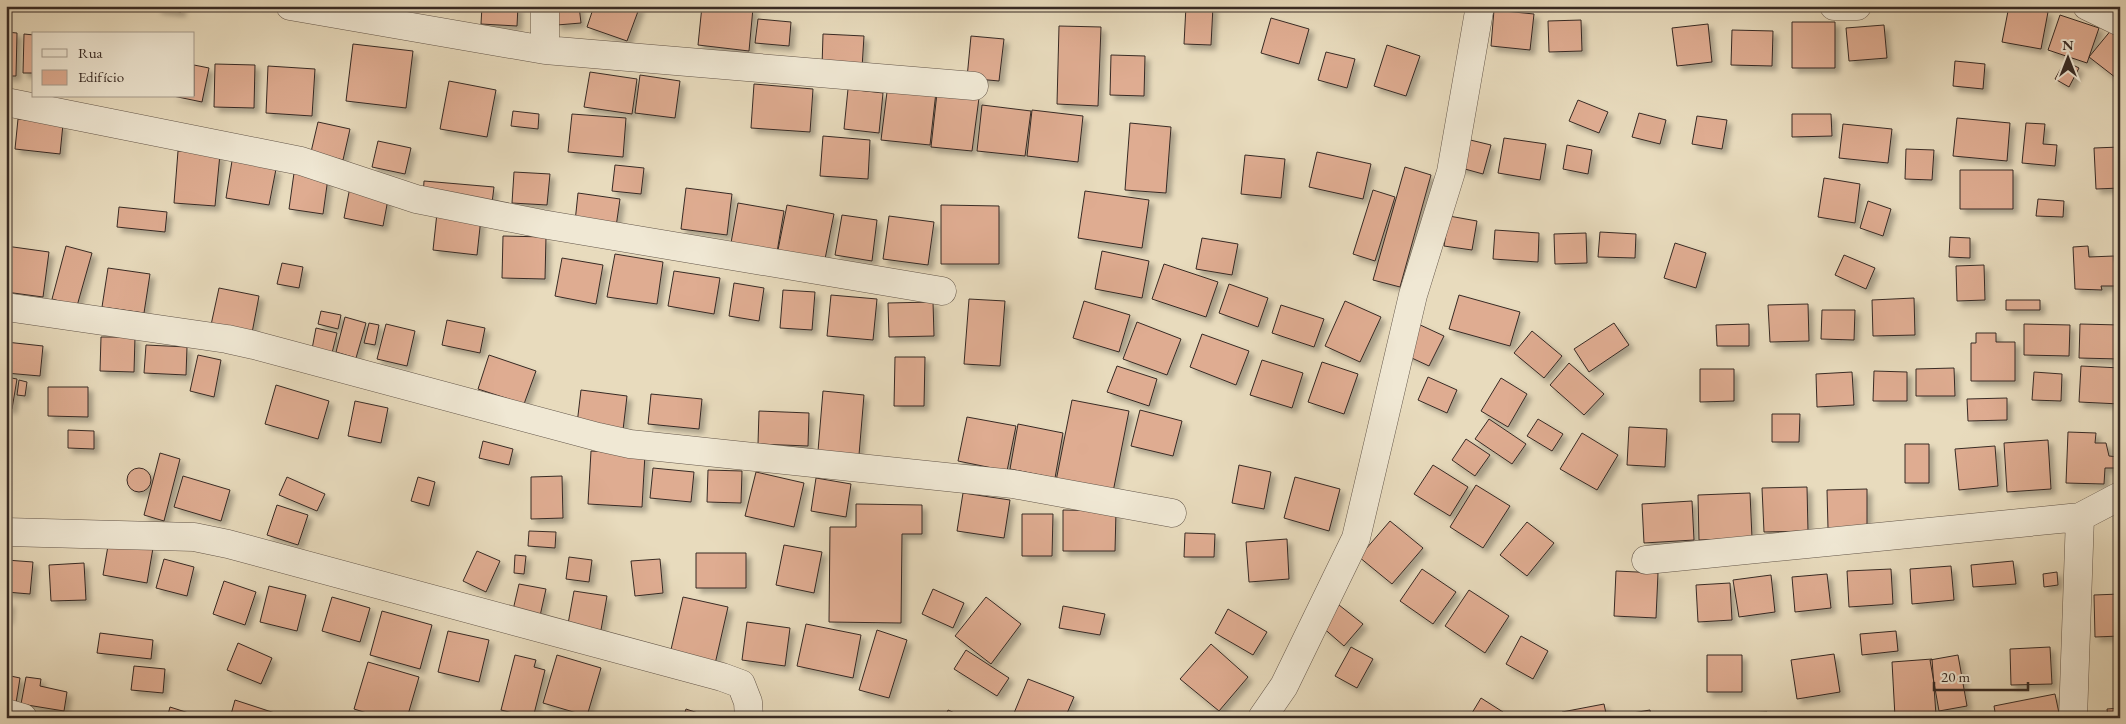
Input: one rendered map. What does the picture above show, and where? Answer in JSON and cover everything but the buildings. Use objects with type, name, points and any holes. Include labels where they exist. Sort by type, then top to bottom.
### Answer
[{"type":"street","points":[[290,6],[545,50],[974,86]]},
{"type":"street","points":[[545,6],[545,50]]},
{"type":"street","points":[[1262,718],[1284,686],[1356,538],[1414,295],[1451,172],[1480,6]]},
{"type":"street","points":[[1834,6],[1857,6]]},
{"type":"street","points":[[2087,6],[2120,22]]},
{"type":"street","points":[[6,102],[301,161],[416,199],[532,222],[942,291]]},
{"type":"street","points":[[6,307],[254,344],[588,435],[630,444],[1013,484],[1172,513]]},
{"type":"street","points":[[1646,560],[2080,517],[2120,496]]},
{"type":"street","points":[[2072,718],[2080,517]]},
{"type":"street","points":[[6,532],[194,537],[228,544],[722,676],[741,684],[748,702],[749,718]]},
{"type":"street","points":[[6,713],[24,718]]}]
